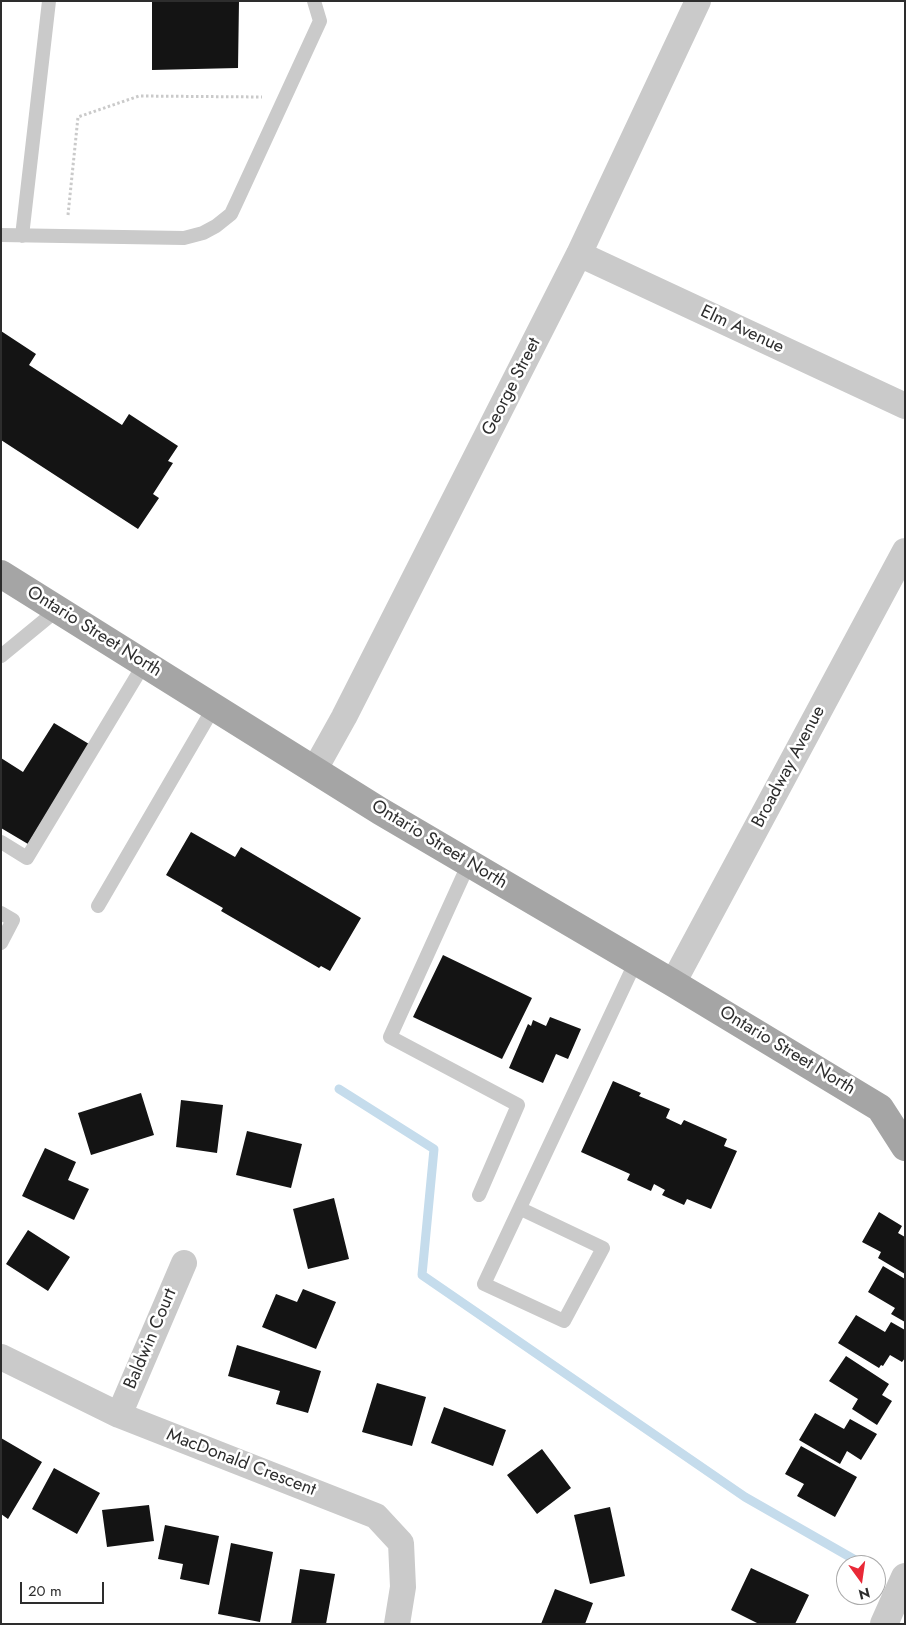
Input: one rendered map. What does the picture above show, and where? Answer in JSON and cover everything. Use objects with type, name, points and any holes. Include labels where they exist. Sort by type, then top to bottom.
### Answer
[{"type":"main road","name":"Ontario Street North","points":[[1,574],[380,811],[673,983],[893,1109],[905,1146]]},
{"type":"street","name":"George Street","points":[[315,769],[349,708],[580,254],[698,1]]},
{"type":"street","name":"Elm Avenue","points":[[580,254],[905,406]]},
{"type":"street","name":"Broadway Avenue","points":[[673,983],[905,551]]},
{"type":"street","name":"Baldwin Court","points":[[118,1415],[184,1264]]},
{"type":"street","name":"MacDonald Crescent","points":[[1,1357],[118,1415],[376,1516],[401,1543],[403,1586],[397,1624]]},
{"type":"street","points":[[884,1624],[905,1577]]},
{"type":"lane","points":[[22,236],[49,1]]},
{"type":"lane","points":[[1,235],[184,238],[203,233],[216,226],[230,214],[320,20],[314,1]]},
{"type":"lane","points":[[1,656],[57,610]]},
{"type":"lane","points":[[1,842],[27,858],[144,664]]},
{"type":"lane","points":[[98,906],[214,707]]},
{"type":"lane","points":[[469,863],[390,1037],[518,1105],[479,1195]]},
{"type":"lane","points":[[1,913],[13,920],[1,943]]},
{"type":"lane","points":[[521,1209],[603,1248],[564,1322],[484,1284],[521,1209],[636,961]]},
{"type":"path","points":[[65,237],[78,117],[139,96],[285,97]]},
{"type":"building","points":[[152,1],[239,1],[238,68],[152,70]]},
{"type":"building","points":[[1,331],[36,354],[29,365],[122,425],[129,414],[178,446],[168,461],[173,463],[153,494],[159,498],[138,529],[1,440]]},
{"type":"building","points":[[54,723],[89,744],[28,844],[1,828],[1,758],[23,772]]},
{"type":"building","points":[[191,832],[235,857],[241,847],[361,918],[330,971],[321,966],[319,968],[221,911],[223,908],[166,875]]},
{"type":"building","points":[[443,955],[532,998],[502,1059],[413,1017]]},
{"type":"building","points":[[550,1017],[581,1029],[568,1059],[556,1054],[543,1083],[509,1068],[528,1024],[531,1026],[533,1020],[546,1026]]},
{"type":"building","points":[[613,1081],[641,1093],[639,1096],[670,1109],[666,1118],[681,1125],[684,1120],[727,1139],[724,1146],[737,1151],[711,1209],[687,1199],[684,1205],[662,1195],[665,1190],[654,1184],[651,1191],[627,1180],[630,1174],[581,1152]]},
{"type":"building","points":[[141,1093],[154,1135],[91,1155],[78,1113]]},
{"type":"building","points":[[181,1100],[223,1105],[217,1153],[176,1147]]},
{"type":"building","points":[[247,1131],[302,1144],[291,1188],[236,1175]]},
{"type":"building","points":[[45,1148],[76,1162],[68,1180],[89,1189],[74,1220],[22,1196]]},
{"type":"building","points":[[334,1198],[349,1259],[308,1269],[293,1209]]},
{"type":"building","points":[[879,1212],[902,1226],[898,1233],[905,1237],[905,1274],[878,1258],[881,1252],[862,1242]]},
{"type":"building","points":[[28,1230],[70,1257],[48,1291],[6,1264]]},
{"type":"building","points":[[883,1266],[905,1279],[905,1322],[891,1314],[895,1308],[868,1292]]},
{"type":"building","points":[[303,1289],[336,1302],[316,1349],[262,1327],[276,1294],[297,1302]]},
{"type":"building","points":[[856,1315],[885,1332],[891,1322],[905,1330],[905,1358],[902,1362],[890,1355],[883,1366],[881,1365],[879,1368],[838,1343]]},
{"type":"building","points":[[237,1345],[321,1371],[308,1413],[276,1404],[280,1391],[228,1376]]},
{"type":"building","points":[[846,1356],[889,1384],[882,1395],[892,1401],[877,1425],[852,1409],[858,1399],[829,1381]]},
{"type":"building","points":[[377,1383],[426,1397],[412,1446],[362,1432]]},
{"type":"building","points":[[444,1407],[506,1430],[493,1466],[431,1443]]},
{"type":"building","points":[[815,1413],[844,1429],[850,1419],[877,1434],[861,1460],[847,1451],[840,1464],[799,1440]]},
{"type":"building","points":[[1,1438],[42,1462],[8,1519],[1,1514]]},
{"type":"building","points":[[801,1446],[857,1477],[835,1517],[797,1496],[804,1484],[785,1474]]},
{"type":"building","points":[[542,1449],[571,1488],[537,1514],[507,1475]]},
{"type":"building","points":[[54,1468],[100,1493],[77,1534],[32,1509]]},
{"type":"building","points":[[149,1505],[154,1541],[107,1547],[102,1510]]},
{"type":"building","points":[[610,1507],[625,1576],[590,1584],[574,1515]]},
{"type":"building","points":[[165,1525],[219,1536],[209,1585],[180,1579],[183,1564],[158,1559]]},
{"type":"building","points":[[231,1543],[273,1552],[260,1622],[218,1614]]},
{"type":"building","points":[[751,1568],[809,1595],[795,1624],[759,1624],[731,1610]]},
{"type":"building","points":[[300,1569],[335,1574],[326,1624],[291,1624]]},
{"type":"building","points":[[555,1589],[593,1603],[585,1624],[541,1624]]},
{"type":"waterway","points":[[339,1089],[434,1149],[422,1275],[745,1497],[846,1555]]}]
